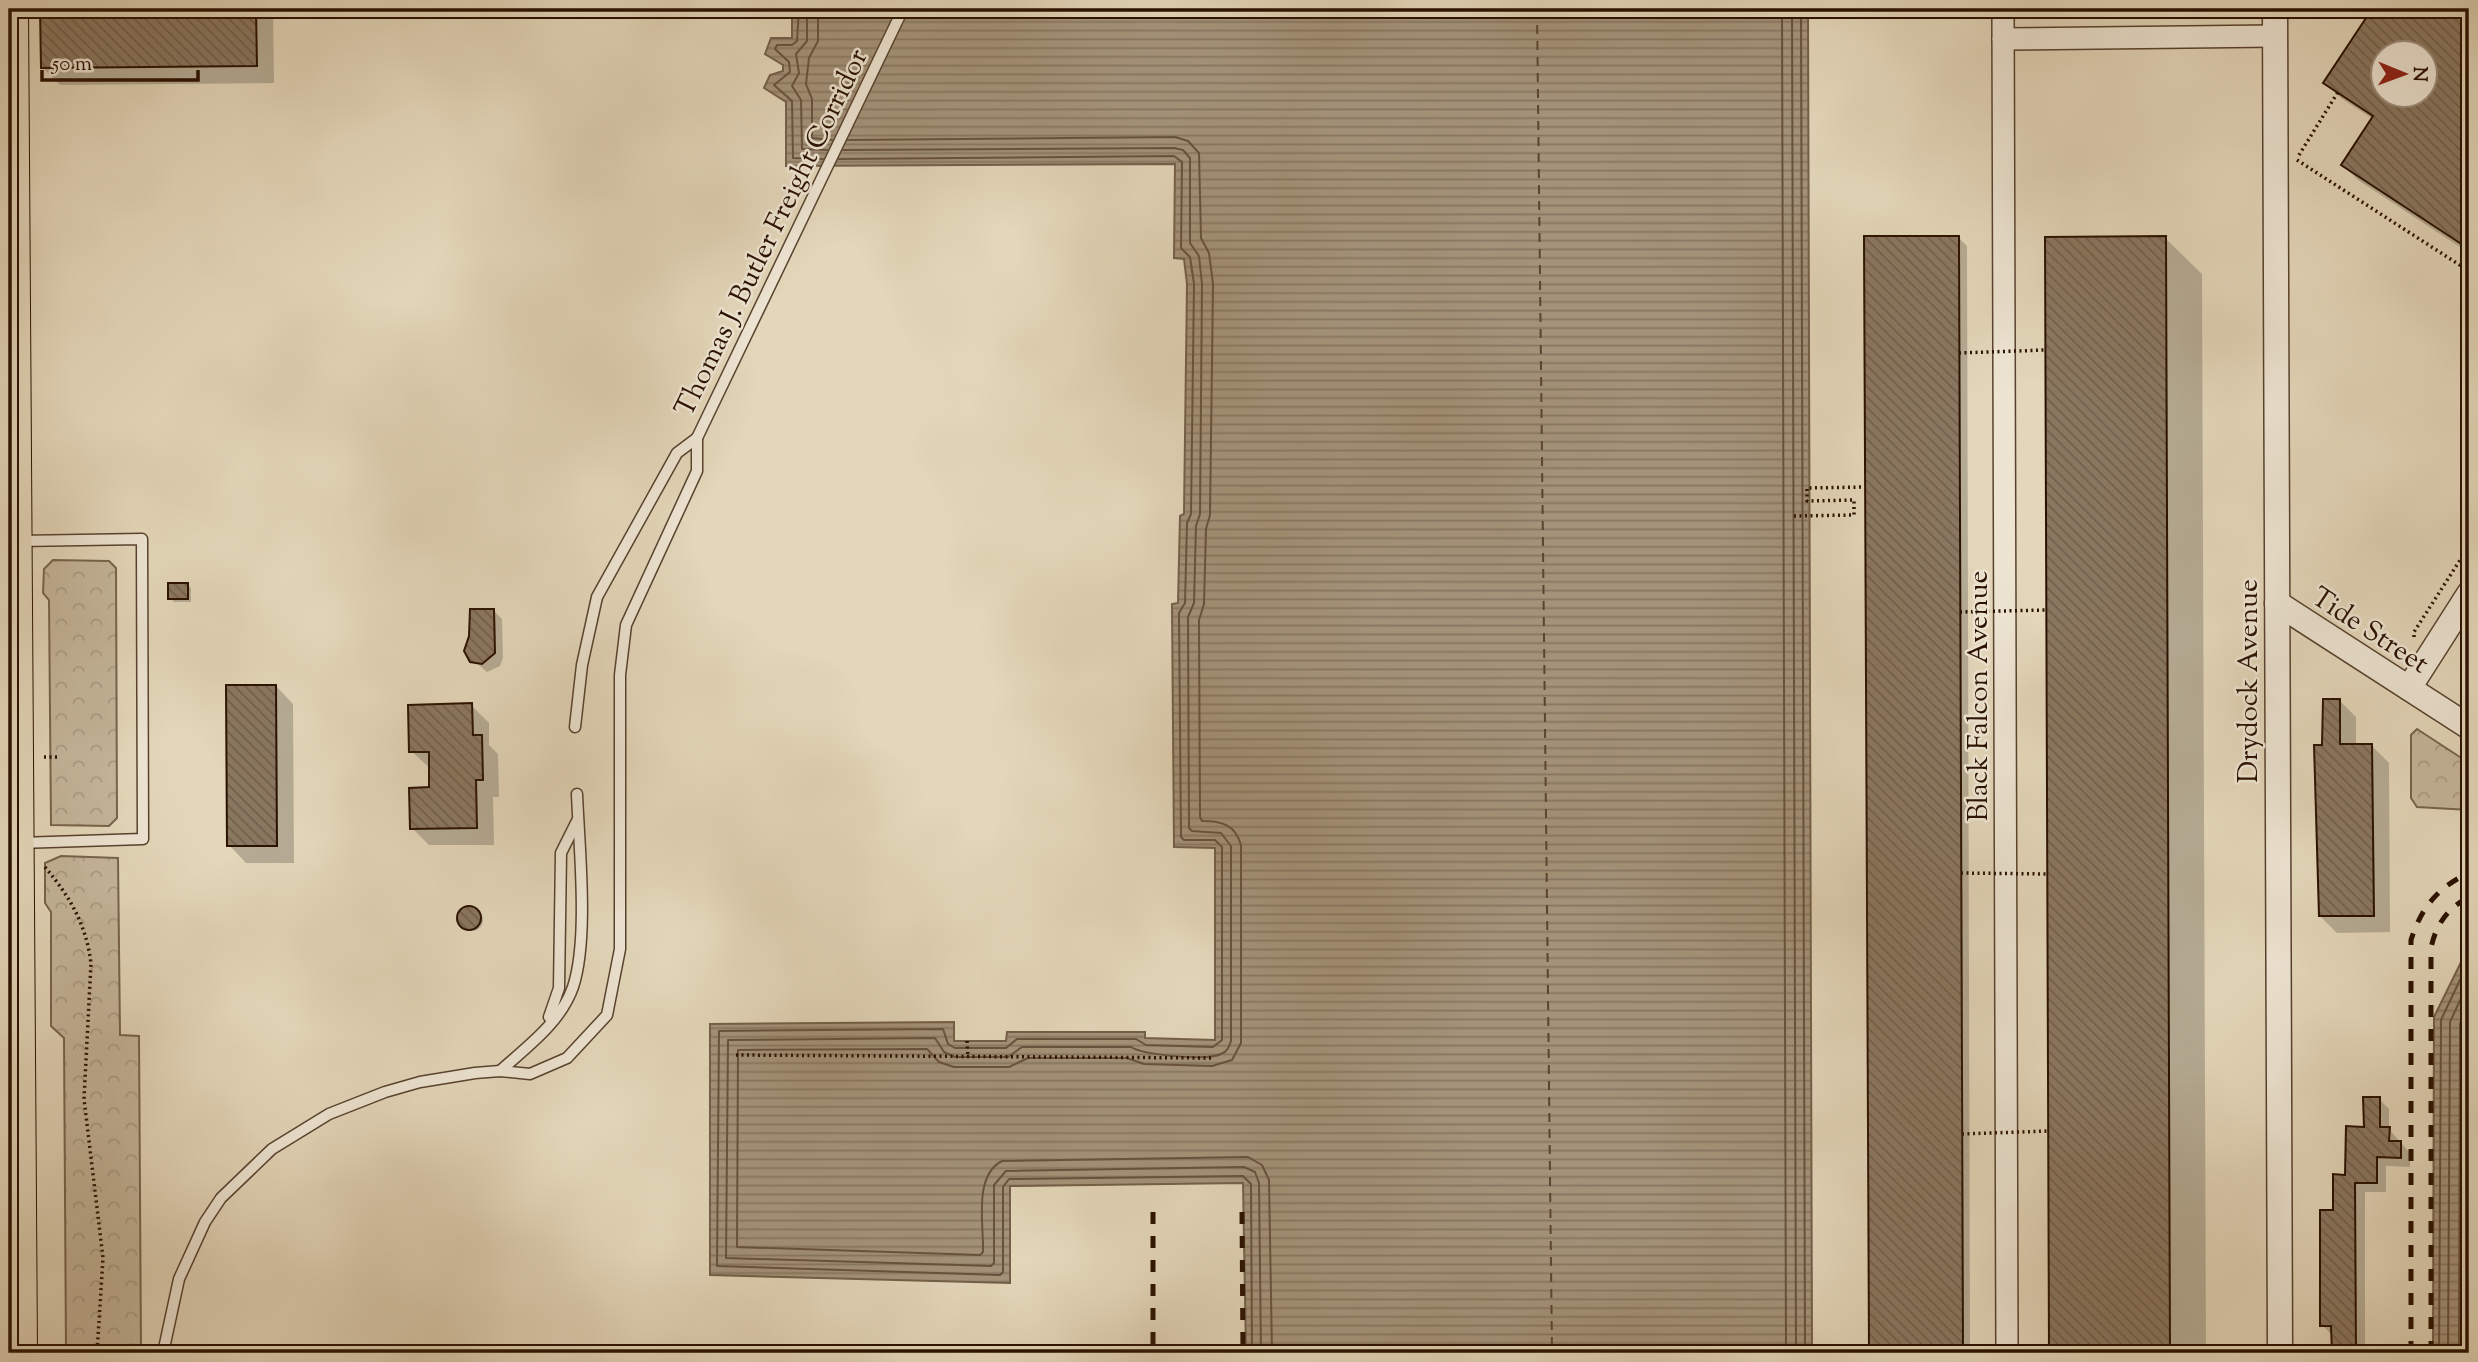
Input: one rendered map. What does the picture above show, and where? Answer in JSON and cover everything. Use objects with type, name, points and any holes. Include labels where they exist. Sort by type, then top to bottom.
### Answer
[{"type":"main road","points":[[12,9],[11,235],[18,843],[14,1116],[15,1294],[21,1353]]},
{"type":"street","name":"Black Falcon Avenue","points":[[2003,9],[2007,1353]]},
{"type":"street","name":"Drydock Avenue","points":[[2275,9],[2280,1353]]},
{"type":"street","points":[[2003,39],[2275,36]]},
{"type":"street","points":[[2409,688],[2469,594]]},
{"type":"street","name":"Tide Street","points":[[2277,603],[2469,727]]},
{"type":"lane","name":"Thomas J. Butler Freight Corridor","points":[[163,1353],[179,1279],[205,1222],[222,1198],[272,1149],[329,1114],[385,1092],[420,1082],[500,1071],[530,1074],[567,1058],[607,1015],[620,949],[620,675],[626,625],[696,471],[697,438],[903,9]]},
{"type":"lane","name":"Thomas J. Butler Freight Corridor","points":[[575,727],[582,665],[597,597],[677,453],[697,438]]},
{"type":"lane","points":[[16,541],[142,539],[143,839],[18,843]]},
{"type":"lane","points":[[500,1071],[544,1033],[573,989],[581,954],[577,794]]},
{"type":"lane","points":[[544,1033],[559,988],[561,853],[578,819]]},
{"type":"path","points":[[2337,92],[2296,159],[2469,271]]},
{"type":"path","points":[[1959,353],[2045,350]]},
{"type":"path","points":[[1794,516],[1854,515],[1854,500],[1807,501],[1807,488],[1864,487]]},
{"type":"path","points":[[2414,632],[2469,546]]},
{"type":"path","points":[[1960,612],[2046,610]]},
{"type":"path","points":[[44,757],[60,757]]},
{"type":"path","points":[[44,865],[75,907],[89,950],[92,977],[85,1100],[103,1258],[97,1353]]},
{"type":"path","points":[[1961,873],[2048,874]]},
{"type":"path","points":[[967,1041],[968,1058]]},
{"type":"path","points":[[736,1055],[1213,1058]]},
{"type":"path","points":[[1962,1133],[2049,1131]]},
{"type":"green space","points":[[53,560],[109,561],[116,568],[117,818],[109,826],[51,825],[49,600],[43,593],[44,569]]},
{"type":"green space","points":[[2417,729],[2469,763],[2469,810],[2417,807],[2411,798],[2411,735]]},
{"type":"green space","points":[[61,856],[118,858],[120,1035],[139,1036],[141,1353],[66,1353],[64,1038],[51,1026],[51,912],[45,903],[45,863]]},
{"type":"water","points":[[792,9],[1808,9],[1812,1353],[1246,1353],[1243,1183],[1010,1186],[1010,1283],[710,1275],[710,1024],[954,1022],[954,1041],[1006,1041],[1007,1032],[1145,1032],[1145,1038],[1215,1040],[1215,848],[1174,847],[1172,604],[1178,603],[1180,516],[1184,514],[1187,284],[1184,259],[1174,258],[1175,164],[786,166],[786,102],[764,88],[770,75],[783,71],[783,65],[765,54],[771,38],[792,38]]},
{"type":"water","points":[[2469,946],[2469,1353],[2433,1353],[2434,1017]]},
{"type":"building","points":[[40,9],[256,9],[257,66],[41,68]]},
{"type":"building","points":[[2372,9],[2469,9],[2469,249],[2341,165],[2373,116],[2323,83]]},
{"type":"building","points":[[1864,236],[1959,236],[1963,1353],[1869,1353]]},
{"type":"building","points":[[2166,236],[2170,1353],[2049,1353],[2045,237]]},
{"type":"building","points":[[168,583],[188,583],[188,599],[168,599]]},
{"type":"building","points":[[470,609],[494,609],[495,653],[482,664],[470,662],[464,651],[469,636]]},
{"type":"building","points":[[226,685],[276,685],[277,846],[227,846]]},
{"type":"building","points":[[2323,699],[2340,699],[2340,744],[2372,744],[2374,916],[2319,916],[2314,745],[2322,745]]},
{"type":"building","points":[[472,703],[473,735],[482,735],[483,780],[476,780],[477,828],[410,829],[409,788],[429,787],[429,752],[409,752],[408,705]]},
{"type":"building","points":[[469,906],[480,913],[481,918],[474,929],[469,930],[458,923],[457,918],[464,907]]},
{"type":"building","points":[[2363,1097],[2380,1097],[2380,1127],[2390,1127],[2389,1141],[2401,1141],[2401,1158],[2377,1157],[2377,1183],[2355,1183],[2356,1352],[2332,1353],[2331,1326],[2320,1326],[2320,1210],[2333,1210],[2333,1174],[2345,1175],[2346,1126],[2364,1127]]},
{"type":"ferry route","points":[[1537,9],[1552,1353]]},
{"type":"railway","points":[[2411,1353],[2411,940],[2420,918],[2432,900],[2448,885],[2469,873]]},
{"type":"railway","points":[[2431,1353],[2431,948],[2436,931],[2444,918],[2455,906],[2469,897]]},
{"type":"railway","points":[[1153,1212],[1153,1353]]},
{"type":"railway","points":[[1242,1212],[1243,1353]]}]
